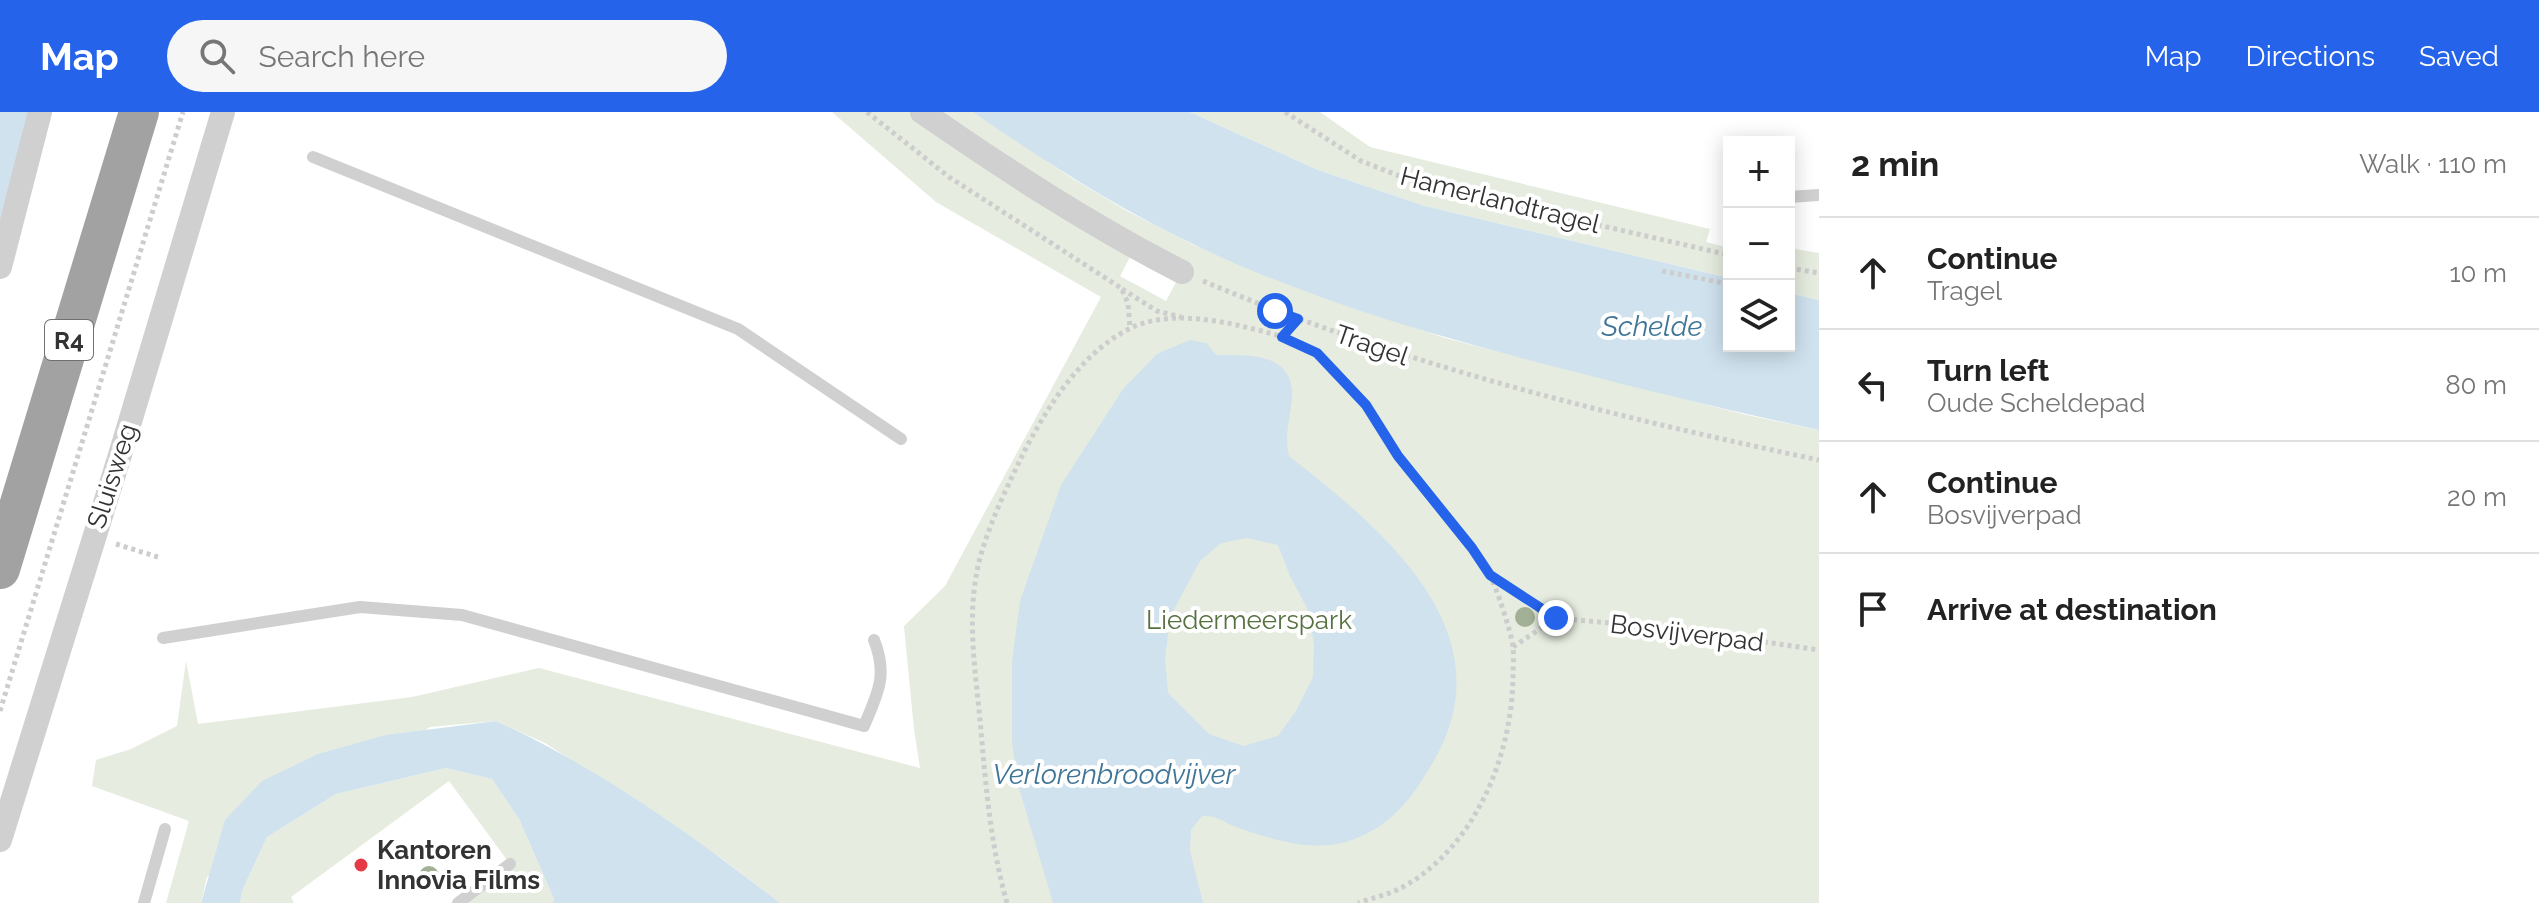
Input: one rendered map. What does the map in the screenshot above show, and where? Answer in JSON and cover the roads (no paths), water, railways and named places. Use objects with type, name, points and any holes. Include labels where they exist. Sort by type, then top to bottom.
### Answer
[{"type":"highway","name":"R4","points":[[0,569],[139,112]]},
{"type":"street","points":[[0,267],[40,112]]},
{"type":"street","name":"Sluisweg","points":[[0,840],[223,112]]},
{"type":"street","points":[[922,112],[1058,204],[1115,238],[1182,272]]},
{"type":"lane","points":[[313,157],[738,329],[901,439]]},
{"type":"lane","points":[[1795,197],[1819,195]]},
{"type":"lane","points":[[163,638],[360,607],[462,615],[864,726],[882,683],[881,658],[874,640]]},
{"type":"lane","points":[[144,903],[165,829]]},
{"type":"lane","points":[[458,903],[510,864]]},
{"type":"water","points":[[0,112],[29,112],[0,220]]},
{"type":"water","name":"Schelde","points":[[973,112],[1190,112],[1318,170],[1425,206],[1723,277],[1723,352],[1795,352],[1795,294],[1819,300],[1819,430],[1485,348],[1338,303],[1197,246],[1110,201]]},
{"type":"water","name":"Verlorenbroodvijver","points":[[1190,340],[1206,343],[1216,355],[1268,359],[1286,372],[1292,399],[1287,434],[1289,456],[1362,516],[1396,551],[1425,588],[1446,628],[1456,671],[1452,716],[1432,764],[1416,789],[1388,820],[1363,835],[1335,844],[1307,845],[1263,836],[1216,818],[1202,816],[1191,830],[1190,851],[1203,903],[1053,903],[1019,788],[1012,743],[1012,662],[1020,601],[1061,485],[1123,389],[1157,354]],"holes":[[[1247,538],[1278,545],[1309,612],[1314,645],[1313,677],[1296,711],[1278,736],[1243,746],[1209,734],[1168,693],[1165,660],[1170,617],[1200,561],[1221,543]]]},
{"type":"water","points":[[496,721],[570,759],[643,804],[780,903],[553,903],[554,899],[519,819],[492,779],[446,768],[336,794],[267,837],[242,891],[240,903],[201,903],[225,820],[262,781],[318,754],[386,735]]},
{"type":"place","name":"Kantoren Innovia Films","points":[[361,865]]},
{"type":"park label","name":"Liedermeerspark","points":[[1249,620]]}]
